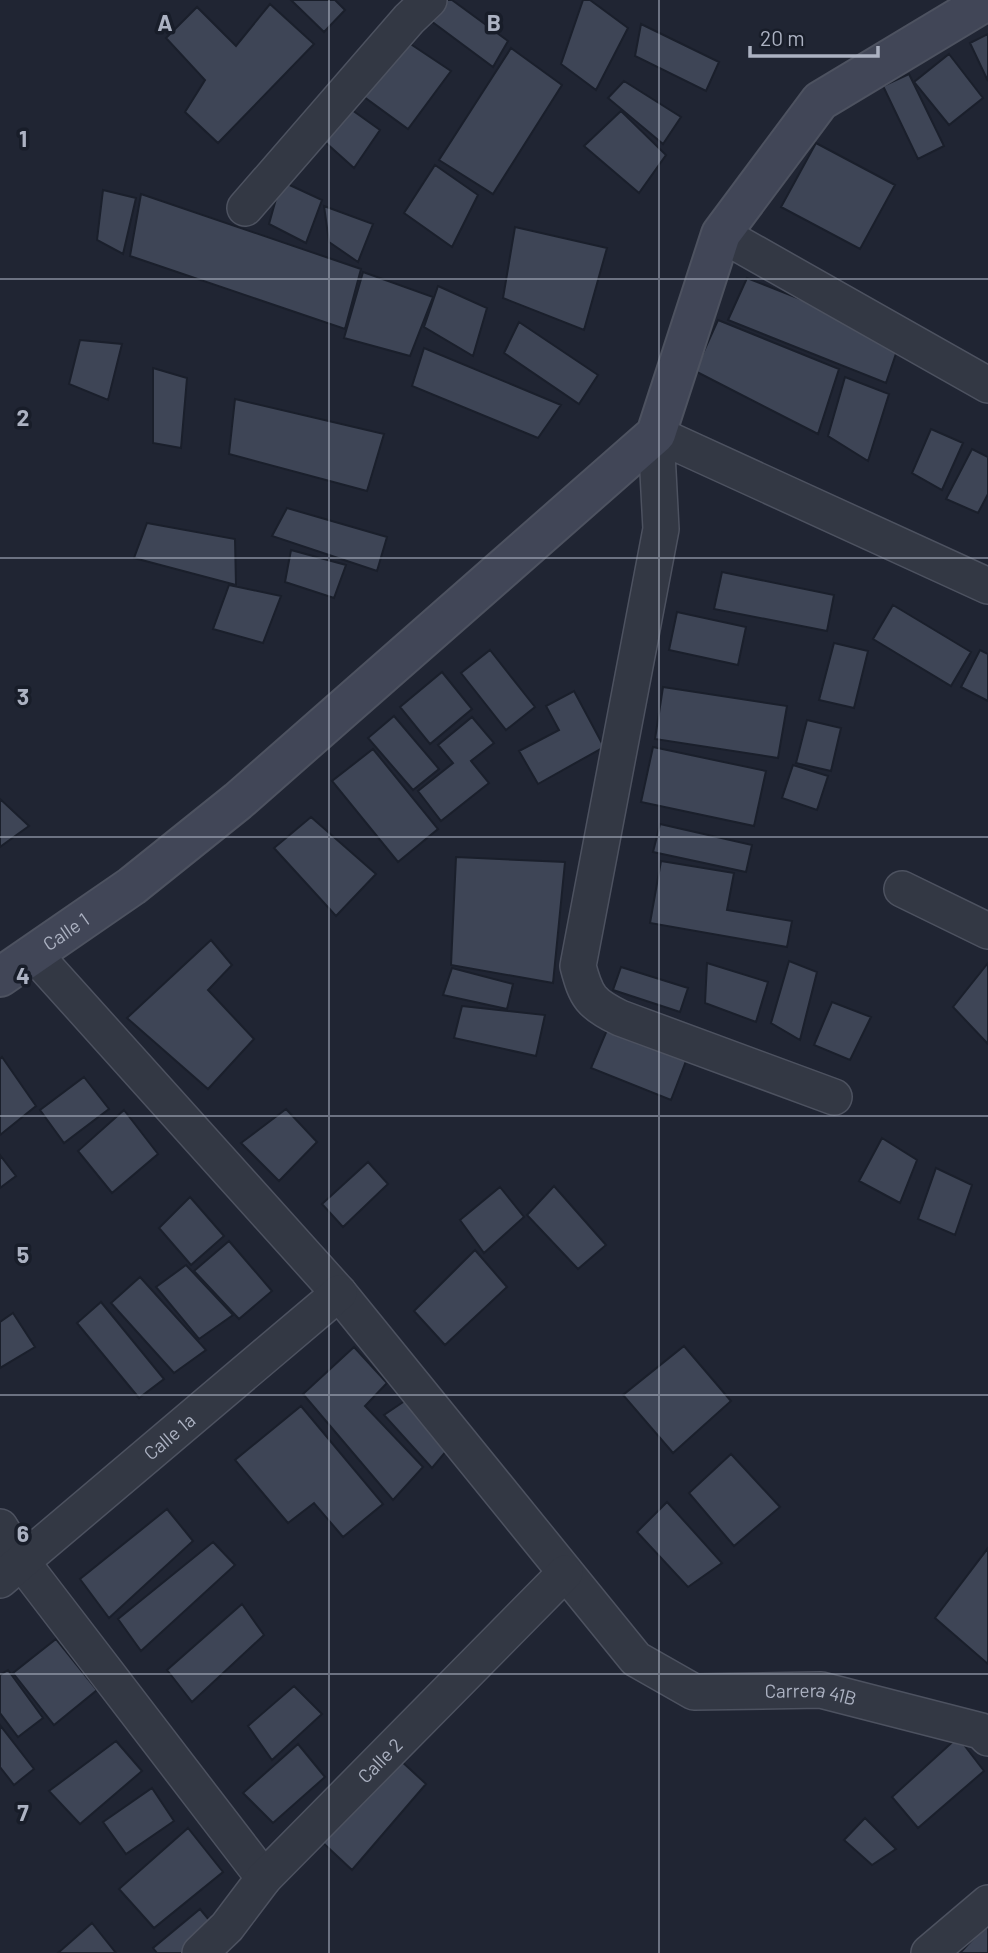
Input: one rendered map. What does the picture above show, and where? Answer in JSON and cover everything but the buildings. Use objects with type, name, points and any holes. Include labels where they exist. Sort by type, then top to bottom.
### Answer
[{"type":"main road","points":[[656,434],[721,234],[820,101],[988,0]]},
{"type":"main road","name":"Calle 1","points":[[0,977],[132,886],[237,801],[656,434]]},
{"type":"street","points":[[245,208],[409,19],[429,0]]},
{"type":"street","points":[[721,234],[988,385]]},
{"type":"street","points":[[834,1097],[620,1018],[595,1006],[584,988],[578,966],[661,529],[656,434],[988,586]]},
{"type":"street","points":[[902,889],[988,931]]},
{"type":"street","points":[[34,954],[338,1293],[565,1573]]},
{"type":"street","name":"Calle 1a","points":[[11,1570],[338,1293]]},
{"type":"street","points":[[0,1527],[11,1570],[264,1878]]},
{"type":"street","name":"Carrera 41B","points":[[565,1573],[636,1659],[694,1692],[821,1690],[981,1731],[988,1738]]},
{"type":"street","name":"Calle 2","points":[[200,1953],[227,1927],[264,1878],[565,1573]]},
{"type":"street","points":[[929,1953],[988,1903]]}]
